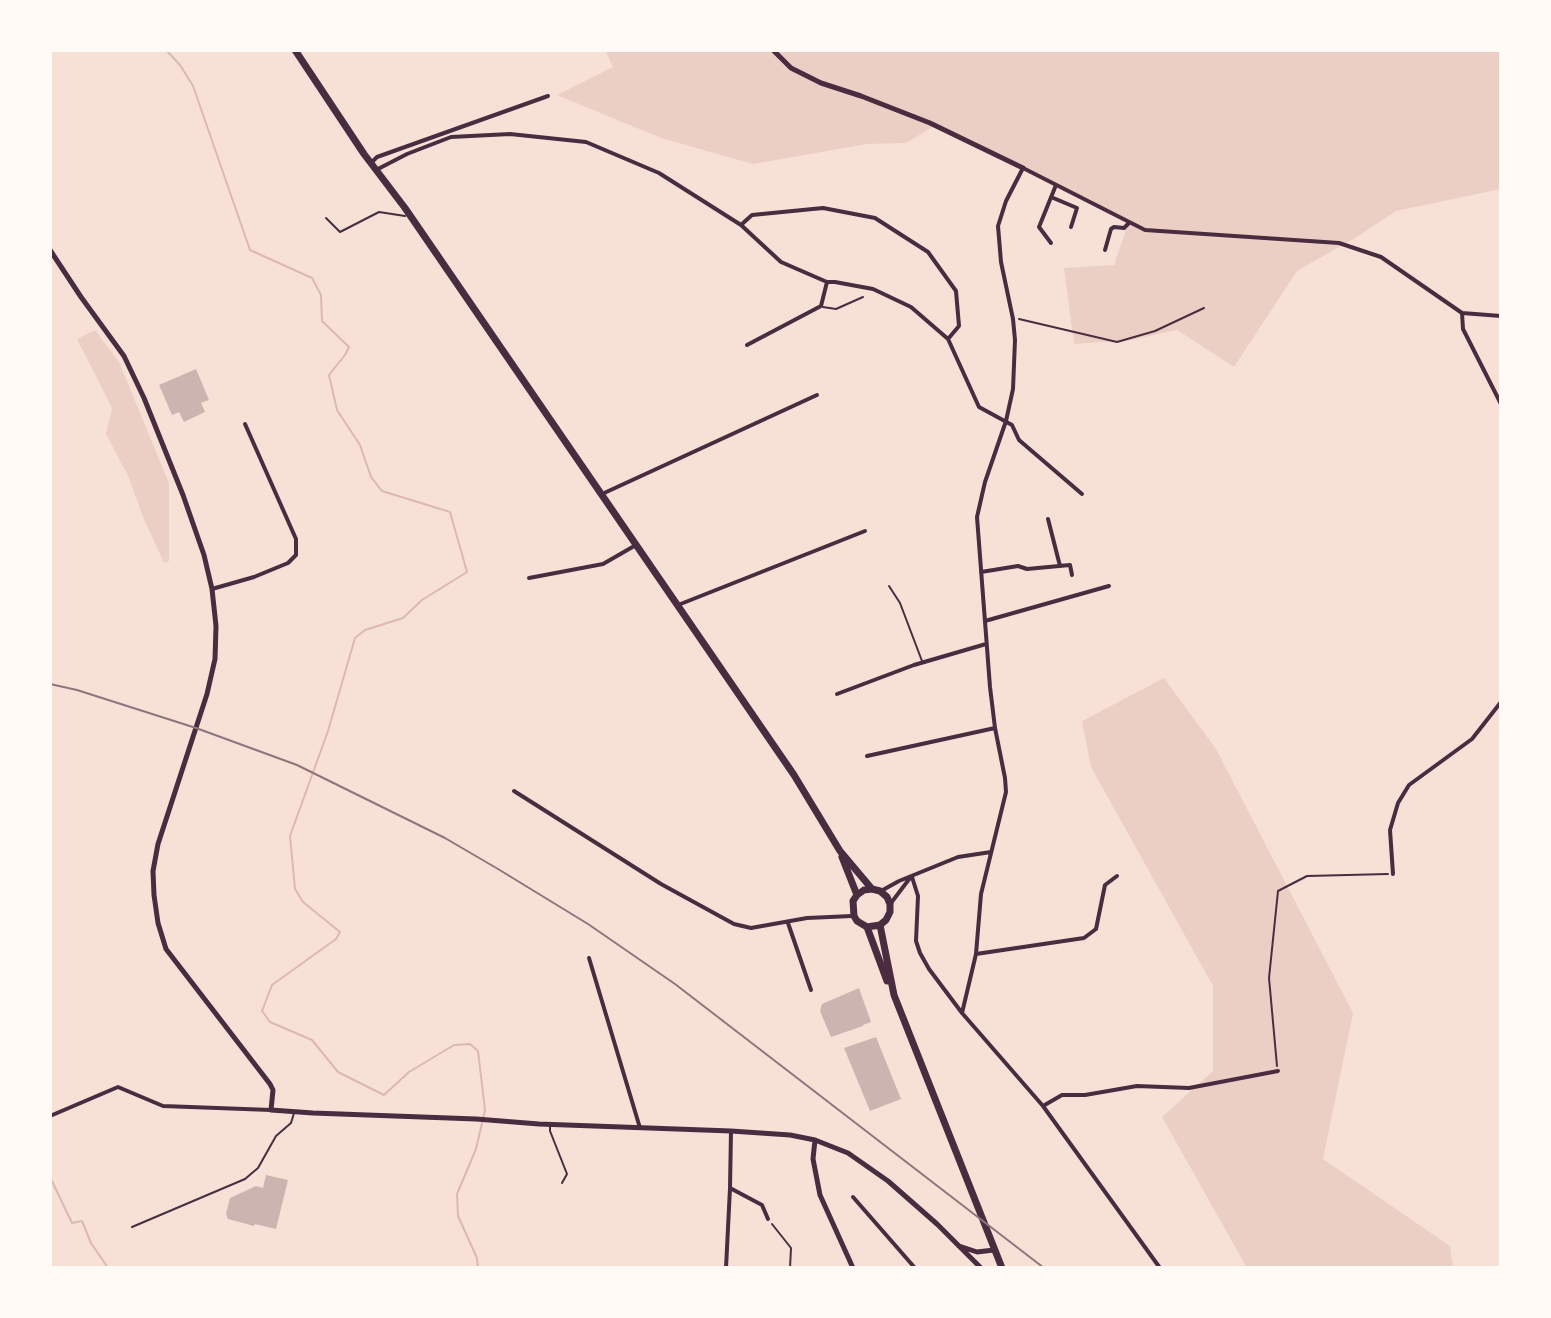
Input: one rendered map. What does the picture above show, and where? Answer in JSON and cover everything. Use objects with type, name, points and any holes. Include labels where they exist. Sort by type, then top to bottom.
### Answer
[{"type":"main road","points":[[295,50],[794,775],[840,851],[857,895]]},
{"type":"main road","points":[[840,851],[876,890],[887,897],[890,904],[886,920],[880,925],[867,927],[854,916],[853,901],[864,890],[876,890]]},
{"type":"main road","points":[[880,925],[894,995]]},
{"type":"main road","points":[[867,927],[1002,1268]]},
{"type":"street","points":[[773,50],[791,68],[821,83],[930,123],[1145,230],[1339,243],[1381,257],[1462,313],[1501,316]]},
{"type":"street","points":[[374,166],[377,157],[548,96]]},
{"type":"street","points":[[374,166],[451,137],[510,134],[586,142],[659,173],[741,225],[781,262],[827,282],[873,289],[911,307],[948,339],[979,407],[1012,425],[1019,440],[1082,494]]},
{"type":"street","points":[[962,1013],[976,954],[981,894],[1006,792],[986,644],[977,517],[1013,389],[1015,340],[998,226],[1006,201],[1023,168]]},
{"type":"street","points":[[1051,243],[1039,227],[1056,185]]},
{"type":"street","points":[[1051,197],[1077,208],[1071,227]]},
{"type":"street","points":[[741,225],[752,215],[823,208],[875,218],[928,252],[956,291],[959,326],[948,339]]},
{"type":"street","points":[[1105,250],[1111,229],[1124,228],[1129,223]]},
{"type":"street","points":[[50,250],[124,356],[183,495],[212,589],[216,626],[212,677],[158,844],[153,871],[154,895],[166,949],[267,1080],[273,1090],[271,1110]]},
{"type":"street","points":[[747,345],[821,306],[827,282]]},
{"type":"street","points":[[1462,313],[1463,329],[1501,404]]},
{"type":"street","points":[[602,494],[817,395]]},
{"type":"street","points":[[212,589],[266,572],[288,563],[296,555],[296,539],[245,424]]},
{"type":"street","points":[[1048,519],[1060,566]]},
{"type":"street","points":[[678,605],[865,531]]},
{"type":"street","points":[[529,578],[603,564],[636,545]]},
{"type":"street","points":[[981,572],[1018,566],[1027,569],[1070,565],[1072,575]]},
{"type":"street","points":[[985,621],[1109,586]]},
{"type":"street","points":[[837,694],[986,644]]},
{"type":"street","points":[[1393,874],[1390,830],[1398,803],[1409,785],[1472,739],[1501,702]]},
{"type":"street","points":[[867,756],[995,728]]},
{"type":"street","points":[[514,791],[661,884],[725,920],[751,928],[807,918],[854,916]]},
{"type":"street","points":[[876,890],[958,857],[991,852]]},
{"type":"street","points":[[976,954],[1084,938],[1096,929],[1105,885],[1117,876]]},
{"type":"street","points":[[890,904],[912,877]]},
{"type":"street","points":[[912,877],[918,896],[916,941],[920,953],[962,1013],[1043,1106],[1160,1268]]},
{"type":"street","points":[[788,923],[811,990]]},
{"type":"street","points":[[589,958],[640,1128]]},
{"type":"street","points":[[1043,1106],[1062,1095],[1085,1095],[1137,1086],[1189,1088],[1278,1071]]},
{"type":"street","points":[[50,1116],[118,1087],[163,1106],[790,1135],[815,1140],[848,1153],[888,1181],[981,1268]]},
{"type":"street","points":[[726,1268],[731,1131]]},
{"type":"street","points":[[815,1140],[813,1159],[820,1195],[853,1268]]},
{"type":"street","points":[[730,1188],[762,1205],[768,1219]]},
{"type":"street","points":[[853,1197],[915,1268]]},
{"type":"street","points":[[958,1245],[977,1252],[993,1247]]},
{"type":"lane","points":[[326,218],[340,232],[379,212],[412,217]]},
{"type":"lane","points":[[821,306],[836,309],[863,297]]},
{"type":"lane","points":[[889,586],[900,603],[922,663]]},
{"type":"lane","points":[[132,1227],[245,1179],[258,1168],[276,1136],[291,1123],[294,1111]]},
{"type":"lane","points":[[550,1124],[567,1174],[562,1183]]},
{"type":"path","points":[[1013,319],[1117,342],[1155,331],[1204,308]]},
{"type":"path","points":[[1278,1071],[1269,978],[1278,891],[1307,876],[1393,874]]},
{"type":"path","points":[[768,1219],[791,1248],[790,1268]]},
{"type":"shaded area","points":[[605,50],[1501,50],[1501,189],[1396,211],[1297,271],[1234,367],[1177,330],[1131,340],[1074,344],[1064,268],[1114,265],[1127,227],[1131,225],[936,125],[906,143],[867,144],[753,164],[661,138],[557,95],[613,67]]},
{"type":"shaded area","points":[[95,330],[119,362],[169,483],[169,561],[164,563],[129,478],[106,434],[112,408],[77,339]]},
{"type":"shaded area","points":[[1164,678],[1216,749],[1353,1013],[1323,1159],[1450,1246],[1453,1268],[1247,1268],[1162,1117],[1213,1071],[1213,986],[1091,767],[1082,721]]},
{"type":"building","points":[[196,369],[209,400],[201,403],[205,412],[184,422],[179,412],[172,415],[159,385]]},
{"type":"building","points":[[859,988],[871,1022],[831,1037],[820,1011],[822,1004]]},
{"type":"building","points":[[876,1037],[901,1099],[870,1111],[844,1048]]},
{"type":"building","points":[[266,1175],[288,1180],[276,1229],[228,1219],[226,1214],[230,1198],[256,1186],[263,1188]]},
{"type":"waterway","points":[[166,50],[193,86],[250,250],[312,278],[321,295],[322,321],[349,347],[329,375],[337,410],[360,445],[371,477],[382,491],[450,512],[467,572],[422,600],[403,618],[365,630],[355,638],[328,731],[290,836],[295,889],[303,902],[340,932],[336,939],[272,985],[262,1011],[270,1022],[312,1040],[338,1072],[384,1095],[409,1072],[454,1045],[470,1044],[478,1051],[485,1110],[476,1149],[457,1194],[458,1216],[477,1258],[478,1268]]},
{"type":"waterway","points":[[50,1177],[72,1223],[82,1221],[91,1243],[108,1268]]},
{"type":"railway","points":[[50,684],[196,728],[297,765],[445,838],[498,869],[588,924],[675,984],[1044,1268]]}]
